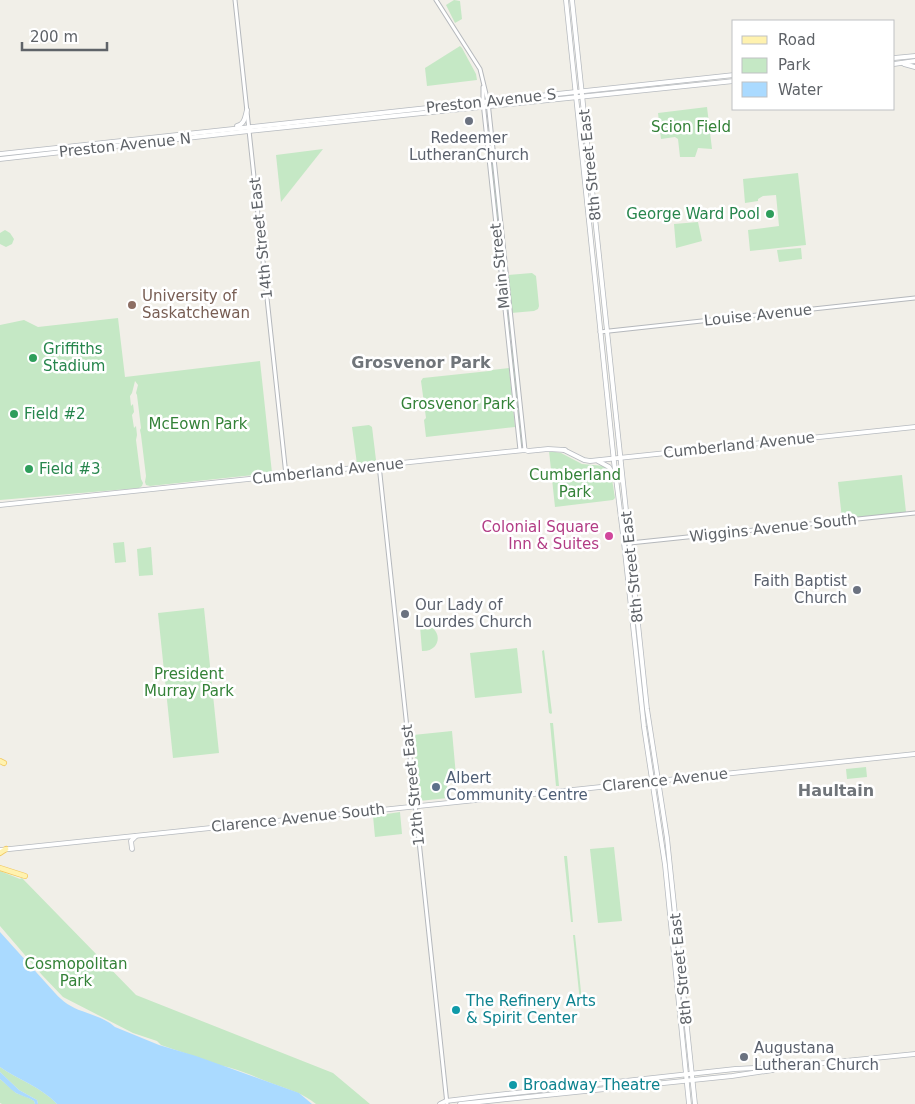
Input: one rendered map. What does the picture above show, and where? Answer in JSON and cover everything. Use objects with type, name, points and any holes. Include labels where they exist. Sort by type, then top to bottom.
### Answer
[{"type":"main road","name":"8th Street East","points":[[566,0],[613,459],[620,506],[644,726],[665,865],[689,1104]]},
{"type":"main road","name":"8th Street East","points":[[572,0],[647,708],[667,838],[696,1104]]},
{"type":"main road","points":[[895,58],[915,56]]},
{"type":"main road","points":[[895,64],[915,61]]},
{"type":"main road","points":[[895,64],[906,64],[915,67]]},
{"type":"main road","name":"Preston Avenue S","points":[[488,104],[575,92],[732,76]]},
{"type":"main road","name":"Preston Avenue S","points":[[249,129],[483,104],[576,98],[732,81]]},
{"type":"main road","points":[[221,130],[242,124],[247,110]]},
{"type":"main road","name":"Preston Avenue N","points":[[0,154],[221,130],[249,129]]},
{"type":"main road","name":"Preston Avenue N","points":[[0,159],[249,129]]},
{"type":"main road","points":[[589,222],[593,240],[598,242]]},
{"type":"main road","points":[[603,357],[608,376],[612,382]]},
{"type":"main road","name":"Cumberland Avenue","points":[[0,505],[523,450],[565,450],[584,460],[590,461],[915,427]]},
{"type":"main road","points":[[596,460],[609,467],[616,483]]},
{"type":"main road","name":"Clarence Avenue","points":[[416,806],[915,754]]},
{"type":"main road","name":"Clarence Avenue South","points":[[137,835],[416,806]]},
{"type":"main road","points":[[0,851],[137,835]]},
{"type":"main road","points":[[132,849],[131,841],[137,835]]},
{"type":"main road","points":[[0,868],[25,876]]},
{"type":"main road","points":[[440,1104],[735,1069],[775,1068],[915,1054]]},
{"type":"main road","points":[[460,1104],[693,1080],[773,1070],[775,1068]]},
{"type":"street","name":"14th Street East","points":[[236,0],[286,475]]},
{"type":"street","name":"Main Street","points":[[436,0],[480,69],[484,81],[488,104],[523,450]]},
{"type":"street","name":"Main Street","points":[[484,81],[483,104],[523,450]]},
{"type":"street","name":"Louise Avenue","points":[[600,332],[915,298]]},
{"type":"street","name":"12th Street East","points":[[379,465],[447,1102]]},
{"type":"street","name":"Wiggins Avenue South","points":[[630,543],[915,513]]},
{"type":"green space","points":[[454,0],[460,1],[462,19],[455,23],[446,5]]},
{"type":"green space","points":[[460,46],[476,74],[477,80],[427,86],[425,68]]},
{"type":"green space","name":"Scion Field","points":[[707,107],[712,149],[698,148],[695,157],[680,157],[678,139],[675,137],[661,139],[658,113]]},
{"type":"green space","points":[[323,149],[281,202],[276,155]]},
{"type":"green space","points":[[491,158],[493,159],[501,244],[499,244]]},
{"type":"green space","points":[[798,173],[806,245],[750,251],[748,230],[779,226],[776,195],[763,196],[758,201],[745,203],[743,179]]},
{"type":"green space","points":[[698,222],[702,241],[676,248],[674,224]]},
{"type":"green space","points":[[5,230],[14,239],[12,244],[6,247],[0,244],[0,233]]},
{"type":"green space","points":[[801,248],[802,259],[779,262],[777,250]]},
{"type":"green space","points":[[501,251],[503,251],[512,337],[510,338]]},
{"type":"green space","points":[[532,273],[536,276],[538,309],[511,313],[507,275]]},
{"type":"green space","name":"McEown Park","points":[[118,318],[125,377],[260,361],[272,473],[146,485],[136,393],[138,385],[135,381],[130,396],[134,412],[132,415],[134,428],[136,426],[142,486],[139,488],[0,500],[0,325],[24,320],[38,327]]},
{"type":"green space","points":[[510,346],[513,346],[523,446],[521,445]]},
{"type":"green space","name":"Grosvenor Park","points":[[509,368],[515,427],[426,437],[424,420],[426,418],[421,381],[423,378]]},
{"type":"green space","points":[[369,425],[372,427],[376,460],[375,462],[357,464],[352,427]]},
{"type":"green space","name":"Cumberland Park","points":[[549,451],[561,453],[582,464],[605,466],[611,477],[615,498],[613,500],[555,507]]},
{"type":"green space","points":[[902,475],[906,512],[842,519],[838,482]]},
{"type":"green space","points":[[124,542],[126,562],[115,563],[113,543]]},
{"type":"green space","points":[[151,547],[153,575],[139,576],[137,549]]},
{"type":"green space","name":"President Murray Park","points":[[204,608],[219,753],[173,758],[158,613]]},
{"type":"green space","points":[[420,626],[434,629],[438,638],[434,647],[422,651]]},
{"type":"green space","points":[[517,648],[522,693],[475,698],[470,653]]},
{"type":"green space","points":[[544,650],[551,714],[549,713],[542,651]]},
{"type":"green space","points":[[550,723],[553,723],[559,786],[556,786]]},
{"type":"green space","points":[[452,731],[456,776],[446,777],[448,798],[419,801],[413,735]]},
{"type":"green space","points":[[866,767],[867,777],[847,779],[846,769]]},
{"type":"green space","points":[[400,812],[402,834],[375,837],[373,816]]},
{"type":"green space","points":[[614,847],[622,921],[598,923],[590,849]]},
{"type":"green space","points":[[564,856],[567,856],[573,922],[571,922]]},
{"type":"green space","name":"Cosmopolitan Park","points":[[0,871],[20,879],[22,878],[136,995],[333,1073],[370,1104],[316,1104],[300,1094],[246,1073],[209,1063],[161,1045],[157,1041],[133,1033],[63,997],[0,926]]},
{"type":"green space","points":[[573,935],[575,935],[582,1001],[580,1002]]},
{"type":"green space","points":[[0,1067],[37,1088],[57,1104],[38,1104],[37,1100],[19,1090],[0,1072]]},
{"type":"green space","points":[[0,1079],[16,1093],[29,1098],[35,1104],[0,1103]]},
{"type":"water","points":[[0,932],[58,996],[78,1010],[103,1019],[115,1027],[159,1045],[196,1056],[299,1093],[312,1104],[57,1104],[37,1088],[0,1067]]},
{"type":"water","points":[[0,1072],[19,1090],[37,1100],[38,1104],[12,1090],[0,1079]]},
{"type":"place","name":"Redeemer LutheranChurch","points":[[469,121]]},
{"type":"place","name":"George Ward Pool","points":[[770,214]]},
{"type":"place","name":"University of Saskatchewan","points":[[132,305]]},
{"type":"place","name":"Griffiths Stadium","points":[[33,358]]},
{"type":"place","name":"Field #2","points":[[14,414]]},
{"type":"place","name":"Field #3","points":[[29,469]]},
{"type":"place","name":"Colonial Square Inn & Suites","points":[[609,536]]},
{"type":"place","name":"Faith Baptist Church","points":[[857,590]]},
{"type":"place","name":"Our Lady of Lourdes Church","points":[[405,614]]},
{"type":"place","name":"Albert Community Centre","points":[[436,787]]},
{"type":"place","name":"The Refinery Arts & Spirit Center","points":[[456,1010]]},
{"type":"place","name":"Augustana Lutheran Church","points":[[744,1057]]},
{"type":"place","name":"Broadway Theatre","points":[[513,1085]]},
{"type":"district","name":"Grosvenor Park","points":[[421,362]]},
{"type":"district","name":"Haultain","points":[[836,790]]}]
